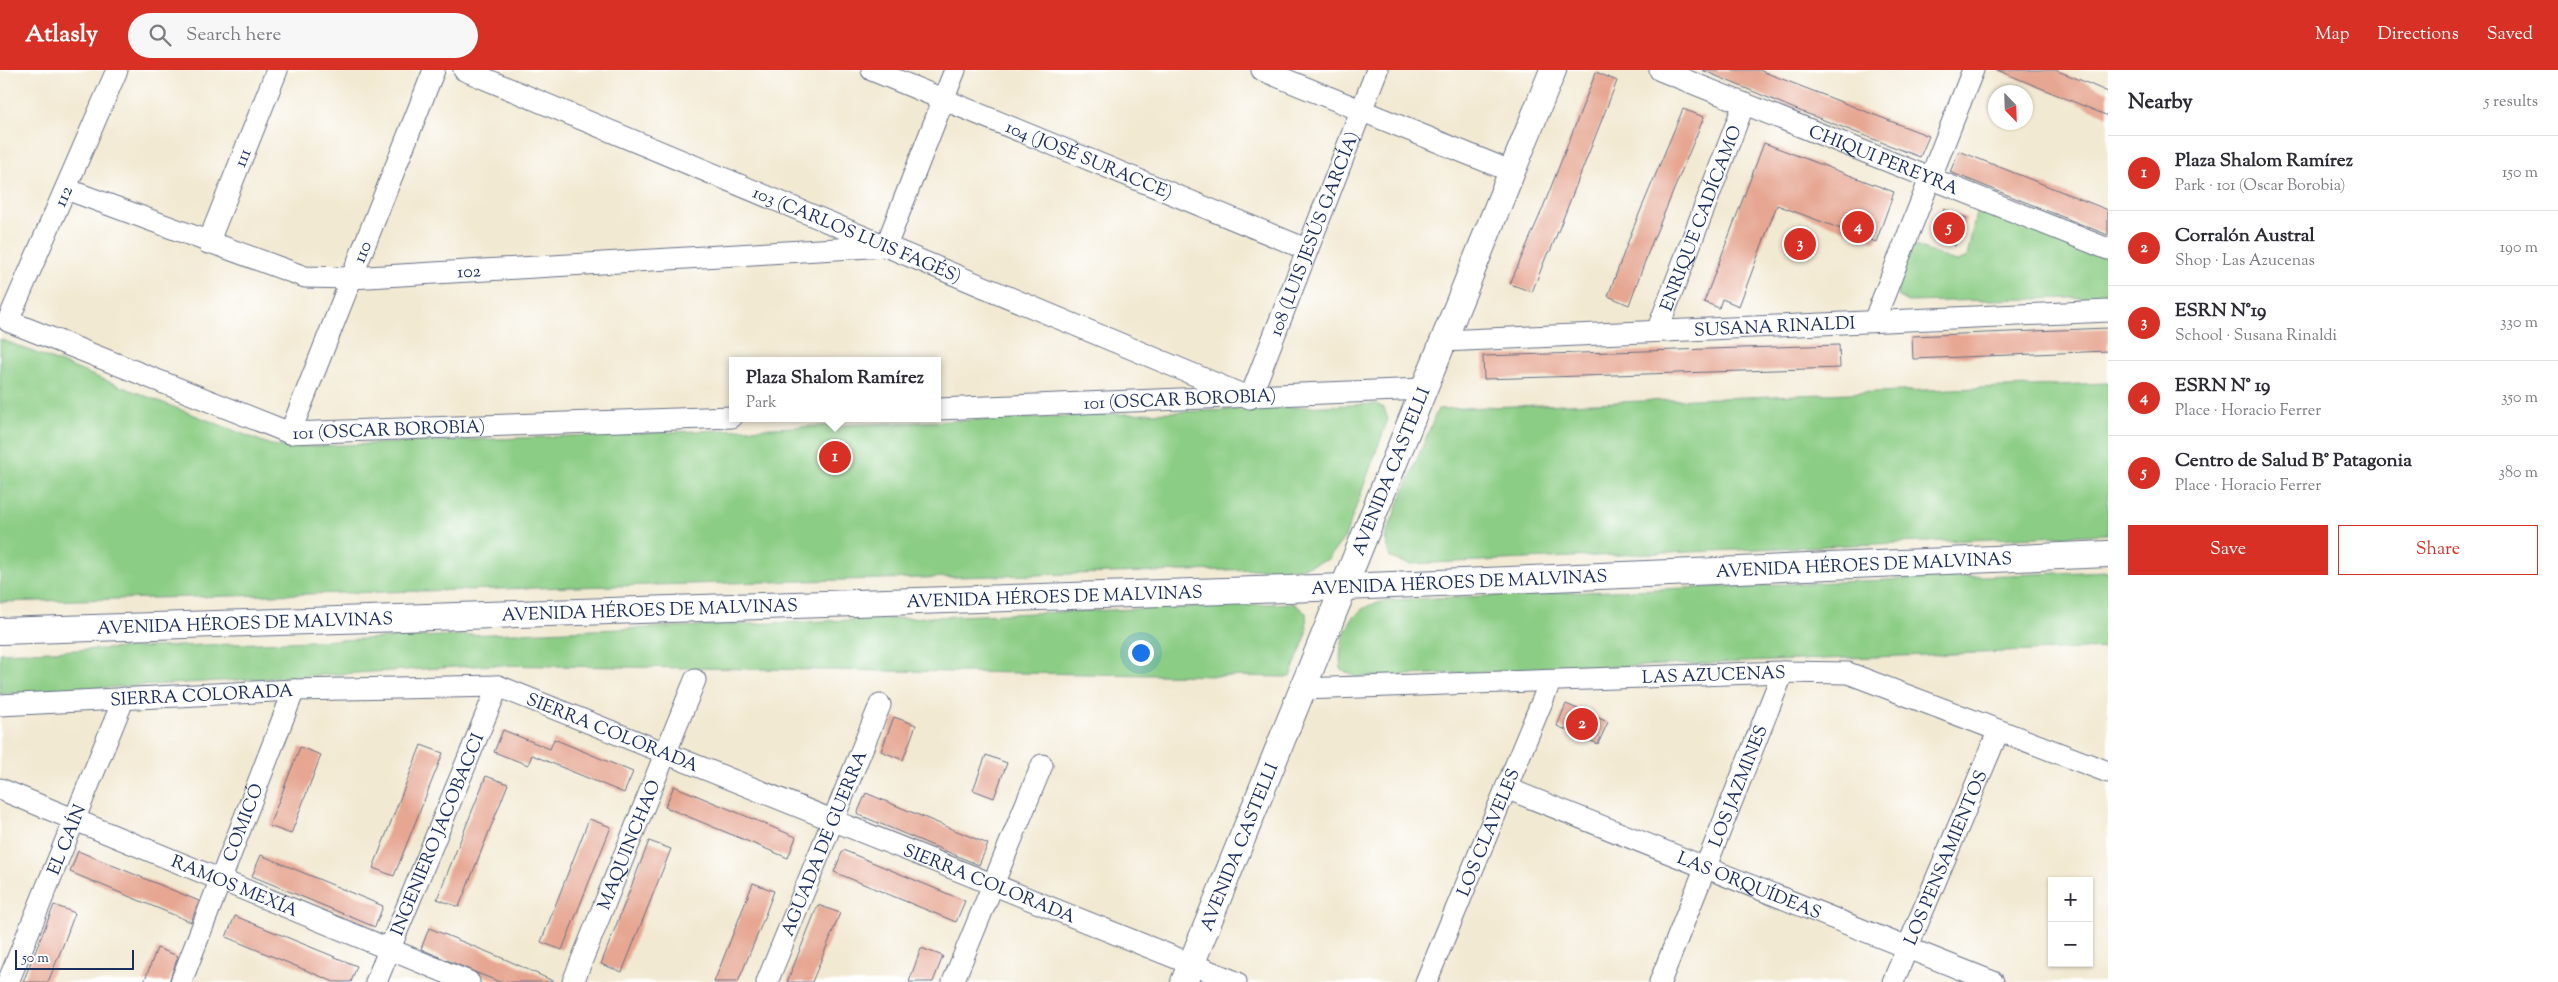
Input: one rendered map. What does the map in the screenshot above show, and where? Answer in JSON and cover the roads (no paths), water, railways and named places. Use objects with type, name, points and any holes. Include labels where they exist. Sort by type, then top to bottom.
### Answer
[{"type":"main road","name":"AVENIDA CASTELLI","points":[[1187,973],[1345,587],[1552,70]]},
{"type":"main road","name":"AVENIDA HÉROES DE MALVINAS","points":[[0,631],[1345,587],[2108,554]]},
{"type":"street","name":"112","points":[[8,321],[117,70]]},
{"type":"street","name":"111","points":[[208,243],[277,70]]},
{"type":"street","name":"110","points":[[290,433],[434,70]]},
{"type":"street","name":"103 (CARLOS LUIS FAGÉS)","points":[[464,70],[1250,398]]},
{"type":"street","name":"104 (JOSÉ SURACCE)","points":[[872,70],[1306,249]]},
{"type":"street","points":[[886,246],[955,70]]},
{"type":"street","points":[[1262,70],[1510,171]]},
{"type":"street","name":"108 (LUIS JESÚS GARCÍA)","points":[[1250,398],[1306,249],[1377,70]]},
{"type":"street","name":"CHIQUI PEREYRA","points":[[1660,70],[2108,249]]},
{"type":"street","points":[[1874,321],[1973,70]]},
{"type":"street","name":"ENRIQUE CADÍCAMO","points":[[1657,331],[1744,104]]},
{"type":"street","name":"102","points":[[66,189],[208,243],[305,277],[352,278],[886,246]]},
{"type":"street","name":"SUSANA RINALDI","points":[[1443,341],[2108,311]]},
{"type":"street","name":"101 (OSCAR BOROBIA)","points":[[8,321],[290,433],[729,417]]},
{"type":"street","name":"101 (OSCAR BOROBIA)","points":[[941,409],[1250,398],[1423,389]]},
{"type":"street","name":"LAS AZUCENAS","points":[[1303,689],[1550,682],[1783,672],[1848,673],[1998,732],[2108,772]]},
{"type":"street","name":"LOS JAZMINES","points":[[1660,982],[1783,672]]},
{"type":"street","name":"MAQUINCHAO","points":[[573,982],[695,680]]},
{"type":"street","name":"LOS CLAVELES","points":[[1426,982],[1550,682]]},
{"type":"street","name":"SIERRA COLORADA","points":[[0,706],[294,690],[498,686],[993,884],[1187,973],[1236,982]]},
{"type":"street","name":"INGENIERO JACOBACCI","points":[[376,982],[498,686]]},
{"type":"street","name":"COMICÓ","points":[[181,982],[294,690]]},
{"type":"street","name":"EL CAÍN","points":[[8,982],[124,698]]},
{"type":"street","name":"AGUADA DE GUERRA","points":[[767,982],[880,705]]},
{"type":"street","name":"LOS PENSAMIENTOS","points":[[1893,982],[1998,732]]},
{"type":"street","points":[[953,982],[1042,765]]},
{"type":"street","name":"RAMOS MEXÍA","points":[[0,788],[469,982]]},
{"type":"street","name":"LAS ORQUÍDEAS","points":[[1506,788],[1993,982]]},
{"type":"place","name":"ESRN N° 19","points":[[1858,227]]},
{"type":"place","name":"Centro de Salud B° Patagonia","points":[[1949,228]]},
{"type":"place","name":"ESRN N°19","points":[[1800,244]]},
{"type":"place","name":"Plaza Shalom Ramírez","points":[[835,457]]},
{"type":"place","name":"Corralón Austral","points":[[1582,724]]}]
